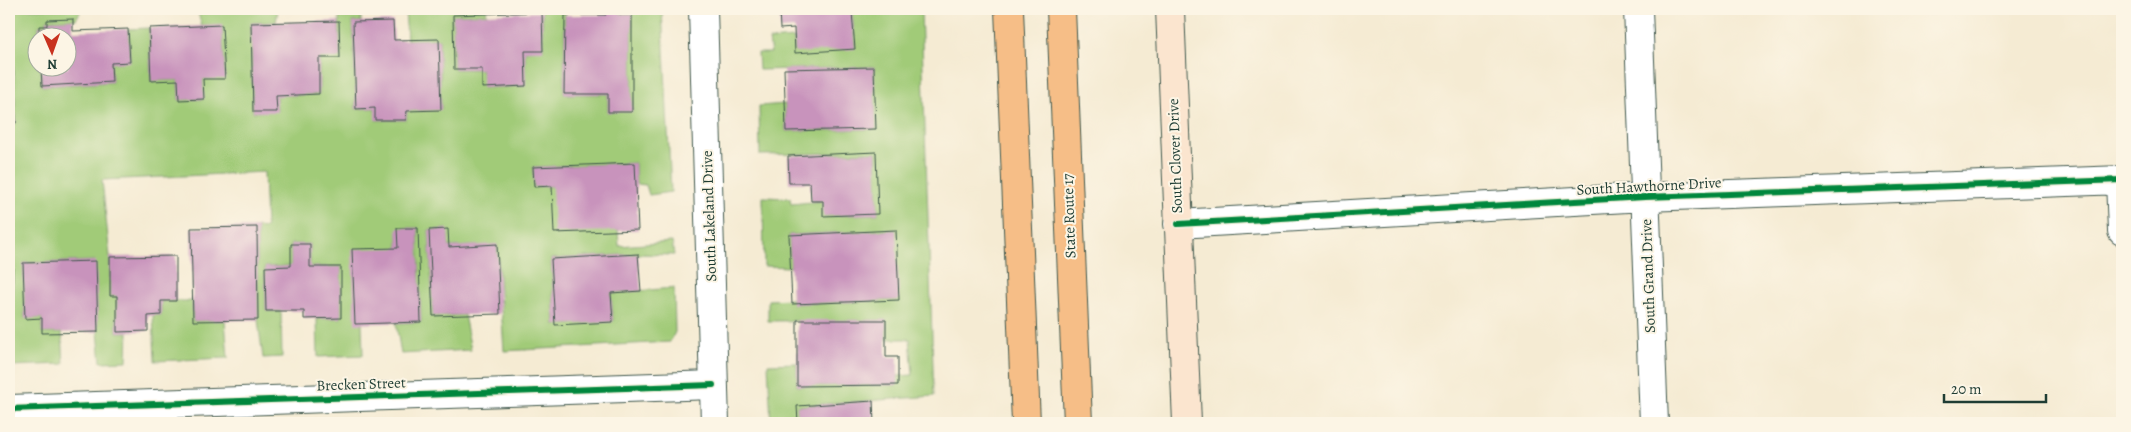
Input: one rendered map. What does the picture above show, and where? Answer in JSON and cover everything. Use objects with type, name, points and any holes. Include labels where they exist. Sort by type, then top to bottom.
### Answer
[{"type":"highway","points":[[1009,9],[1026,423]]},
{"type":"highway","name":"State Route 17","points":[[1062,9],[1078,423]]},
{"type":"street","name":"South Lakeland Drive","points":[[703,9],[715,423]]},
{"type":"street","name":"South Clover Drive","points":[[1170,9],[1187,423]]},
{"type":"street","name":"South Grand Drive","points":[[1638,9],[1654,423]]},
{"type":"street","name":"South Hawthorne Drive","points":[[1178,224],[1645,197],[2121,181]]},
{"type":"street","points":[[2121,181],[2122,231]]},
{"type":"street","name":"Brecken Street","points":[[9,408],[713,384]]},
{"type":"green space","points":[[9,9],[82,9],[76,19],[47,20],[47,26],[28,28],[28,78],[42,78],[42,86],[112,82],[111,63],[130,61],[128,29],[149,28],[151,81],[178,80],[179,100],[203,99],[203,79],[225,78],[222,26],[202,27],[197,9],[289,9],[278,10],[276,22],[251,23],[253,112],[277,111],[276,96],[319,94],[319,58],[340,57],[339,9],[361,9],[361,22],[353,22],[356,109],[375,108],[376,120],[406,120],[407,111],[441,109],[439,39],[407,40],[405,10],[396,9],[486,9],[487,14],[453,15],[454,69],[482,69],[483,88],[525,86],[525,51],[543,50],[542,9],[565,9],[564,94],[608,94],[608,112],[632,111],[632,14],[620,14],[620,9],[662,9],[671,192],[649,195],[646,185],[636,184],[635,163],[533,167],[534,187],[552,186],[618,230],[619,246],[672,242],[674,255],[638,254],[551,259],[555,325],[613,321],[611,293],[674,288],[675,332],[670,342],[504,351],[497,245],[449,247],[447,229],[429,230],[433,316],[464,315],[471,350],[401,354],[396,323],[421,322],[418,228],[398,228],[398,248],[362,323],[363,355],[318,357],[317,319],[341,318],[341,267],[310,267],[310,244],[291,244],[291,266],[265,267],[266,311],[281,312],[282,357],[263,358],[258,320],[257,227],[266,228],[264,172],[102,180],[110,257],[110,296],[117,296],[117,332],[128,332],[127,361],[101,362],[95,261],[24,263],[25,318],[42,318],[42,333],[62,333],[64,364],[9,366],[9,334],[12,334],[13,257],[9,257],[9,124],[16,123],[12,35],[9,35]]},
{"type":"green space","points":[[869,9],[921,9],[934,396],[797,406],[798,423],[771,423],[768,364],[797,363],[797,386],[897,385],[898,376],[913,375],[910,339],[886,339],[886,320],[768,321],[768,300],[792,299],[793,304],[898,300],[895,230],[789,235],[791,267],[764,266],[763,197],[790,198],[791,204],[823,201],[824,216],[878,214],[876,152],[760,155],[759,106],[785,104],[786,131],[876,129],[874,67],[759,70],[758,53],[771,53],[769,40],[794,38],[795,52],[855,48],[852,12]]},
{"type":"green space","points":[[161,301],[192,301],[193,321],[225,320],[228,358],[155,361],[153,315],[161,315]]},
{"type":"building","points":[[606,9],[620,9],[620,14],[632,14],[632,112],[608,112],[608,94],[564,94],[565,15],[606,15]]},
{"type":"building","points":[[779,9],[869,9],[869,11],[852,12],[855,49],[795,53],[794,28],[780,29]]},
{"type":"building","points":[[542,12],[543,51],[525,51],[526,86],[482,88],[482,69],[454,69],[453,15]]},
{"type":"building","points":[[73,19],[73,28],[39,28],[39,26],[47,26],[47,20]]},
{"type":"building","points":[[339,21],[340,58],[319,58],[319,94],[276,96],[277,112],[253,112],[251,23]]},
{"type":"building","points":[[393,21],[394,40],[439,39],[441,110],[407,111],[406,120],[375,120],[375,108],[356,109],[353,22]]},
{"type":"building","points":[[222,25],[225,79],[203,79],[204,99],[179,100],[178,80],[151,81],[149,28]]},
{"type":"building","points":[[128,29],[130,62],[111,63],[112,82],[42,86],[42,78],[78,78],[78,31]]},
{"type":"building","points":[[9,35],[12,35],[16,123],[9,124]]},
{"type":"building","points":[[874,67],[876,129],[786,131],[784,69]]},
{"type":"building","points":[[876,152],[878,214],[823,216],[823,201],[811,201],[810,183],[789,183],[788,156]]},
{"type":"building","points":[[635,163],[638,230],[554,233],[552,186],[534,187],[533,167]]},
{"type":"building","points":[[257,227],[258,320],[193,321],[191,228]]},
{"type":"building","points":[[397,228],[418,228],[421,322],[355,324],[352,249],[398,248]]},
{"type":"building","points":[[448,229],[449,247],[497,244],[500,314],[433,316],[429,230]]},
{"type":"building","points":[[896,230],[899,300],[792,304],[789,235]]},
{"type":"building","points":[[291,244],[310,244],[310,267],[341,267],[341,318],[304,319],[304,311],[266,311],[265,267],[291,266]]},
{"type":"building","points":[[638,254],[641,291],[611,293],[613,322],[555,325],[551,259]]},
{"type":"building","points":[[176,256],[176,301],[161,301],[161,315],[148,316],[148,331],[117,332],[117,296],[110,296],[110,257]]},
{"type":"building","points":[[9,257],[13,257],[12,334],[9,334]]},
{"type":"building","points":[[96,261],[98,332],[42,333],[42,318],[25,319],[23,263]]},
{"type":"building","points":[[797,320],[886,320],[886,357],[898,357],[898,385],[797,386]]},
{"type":"building","points":[[873,401],[874,423],[798,423],[797,406]]},
{"type":"cycle path","points":[[1178,224],[1645,197],[2122,180]]},
{"type":"cycle path","points":[[9,409],[713,385]]}]
